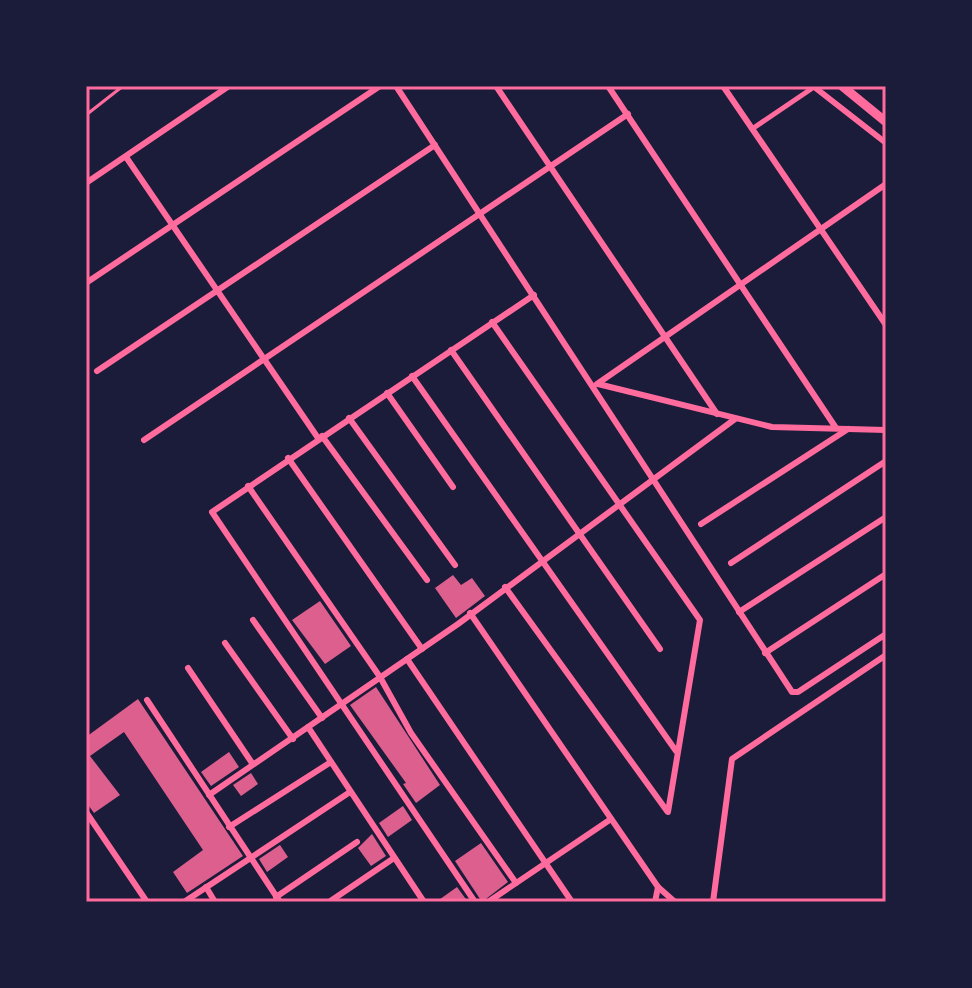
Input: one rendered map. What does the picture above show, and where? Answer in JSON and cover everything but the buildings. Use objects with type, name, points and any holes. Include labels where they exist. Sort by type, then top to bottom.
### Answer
[{"type":"main road","points":[[842,86],[886,122]]},
{"type":"street","points":[[86,183],[229,86]]},
{"type":"street","points":[[86,283],[380,86]]},
{"type":"street","points":[[396,86],[594,383],[765,653],[796,693],[886,634]]},
{"type":"street","points":[[496,86],[717,414]]},
{"type":"street","points":[[608,86],[836,428]]},
{"type":"street","points":[[734,86],[725,89],[886,325]]},
{"type":"street","points":[[752,129],[814,86],[886,143]]},
{"type":"street","points":[[144,440],[628,114]]},
{"type":"street","points":[[97,371],[435,145]]},
{"type":"street","points":[[126,157],[215,292],[427,580]]},
{"type":"street","points":[[594,383],[886,184]]},
{"type":"street","points":[[475,902],[213,517],[215,509],[288,458],[534,295]]},
{"type":"street","points":[[492,322],[700,620],[668,812],[505,587]]},
{"type":"street","points":[[451,350],[660,649]]},
{"type":"street","points":[[412,376],[676,751]]},
{"type":"street","points":[[594,383],[772,427],[886,430]]},
{"type":"street","points":[[387,393],[453,487]]},
{"type":"street","points":[[349,418],[455,565]]},
{"type":"street","points":[[209,795],[422,649],[735,419]]},
{"type":"street","points":[[701,524],[848,429]]},
{"type":"street","points":[[288,458],[422,649]]},
{"type":"street","points":[[731,563],[886,461]]},
{"type":"street","points":[[248,486],[380,677],[411,733],[516,883]]},
{"type":"street","points":[[739,612],[886,517]]},
{"type":"street","points":[[765,653],[886,574]]},
{"type":"street","points":[[470,613],[658,887],[675,902]]},
{"type":"street","points":[[253,620],[322,718]]},
{"type":"street","points":[[225,643],[293,739]]},
{"type":"street","points":[[713,902],[732,759],[886,655]]},
{"type":"street","points":[[407,659],[572,902]]},
{"type":"street","points":[[188,668],[252,763]]},
{"type":"street","points":[[147,700],[278,899],[357,842]]},
{"type":"street","points":[[308,727],[424,902]]},
{"type":"street","points":[[229,827],[331,762]]},
{"type":"street","points":[[184,902],[350,792]]},
{"type":"street","points":[[86,812],[147,902]]},
{"type":"street","points":[[488,902],[611,819]]},
{"type":"street","points":[[329,902],[394,858]]},
{"type":"street","points":[[206,887],[215,902]]},
{"type":"street","points":[[655,902],[658,887]]},
{"type":"lane","points":[[86,115],[123,86]]}]
